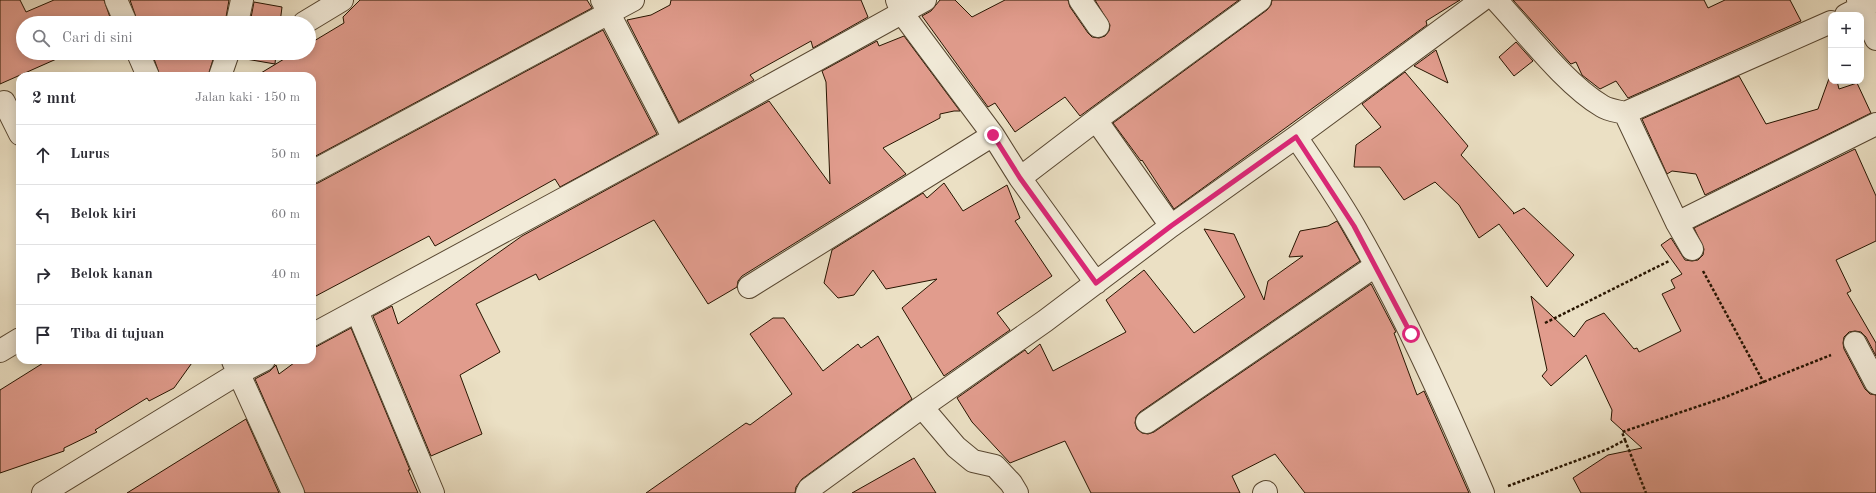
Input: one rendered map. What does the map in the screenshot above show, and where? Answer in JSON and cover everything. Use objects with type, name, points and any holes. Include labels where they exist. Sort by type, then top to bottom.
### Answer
[{"type":"street","points":[[116,0],[123,16]]},
{"type":"street","points":[[238,16],[242,0]]},
{"type":"street","points":[[316,16],[342,0]]},
{"type":"street","points":[[316,170],[606,6],[633,0]]},
{"type":"street","points":[[316,333],[674,139],[899,7],[925,0]]},
{"type":"street","points":[[1080,0],[1098,26]]},
{"type":"street","points":[[1020,178],[1096,120],[1260,0]]},
{"type":"street","points":[[807,493],[809,489],[922,407],[1045,321],[1171,226],[1296,137],[1482,0]]},
{"type":"street","points":[[1496,0],[1561,72],[1590,98],[1603,107],[1625,113],[1828,23]]},
{"type":"street","points":[[606,6],[674,139]]},
{"type":"street","points":[[1860,6],[1876,39]]},
{"type":"street","points":[[899,7],[993,135],[1020,178],[1096,283]]},
{"type":"street","points":[[141,60],[146,72]]},
{"type":"street","points":[[221,72],[226,60]]},
{"type":"street","points":[[4,102],[16,126]]},
{"type":"street","points":[[1625,113],[1677,223],[1692,249]]},
{"type":"street","points":[[1096,120],[1171,226]]},
{"type":"street","points":[[1677,223],[1876,124]]},
{"type":"street","points":[[749,287],[993,135]]},
{"type":"street","points":[[1296,137],[1354,226],[1411,334],[1461,441],[1483,493]]},
{"type":"street","points":[[1147,422],[1375,266]]},
{"type":"street","points":[[357,311],[433,493]]},
{"type":"street","points":[[0,351],[16,341]]},
{"type":"street","points":[[1855,343],[1876,383]]},
{"type":"street","points":[[43,493],[235,367],[247,364]]},
{"type":"street","points":[[235,367],[293,493]]},
{"type":"street","points":[[922,407],[956,446],[973,461],[996,466],[1011,483],[1017,493]]},
{"type":"path","points":[[1545,323],[1692,249],[1764,383]]},
{"type":"path","points":[[1646,493],[1622,432],[1764,383],[1832,355],[1855,343]]},
{"type":"path","points":[[1504,488],[1608,449],[1625,440]]},
{"type":"building","points":[[0,0],[20,0],[26,12],[54,0],[104,0],[110,16],[16,16],[16,60],[54,60],[27,72],[16,72],[16,77],[0,84]]},
{"type":"building","points":[[130,0],[229,0],[226,16],[136,16]]},
{"type":"building","points":[[360,0],[587,0],[592,8],[316,156],[316,72],[263,72],[282,60],[316,60],[316,40],[344,23],[343,17]]},
{"type":"building","points":[[671,0],[861,0],[868,17],[813,48],[811,41],[750,75],[754,80],[679,122],[627,20],[651,15],[670,5]]},
{"type":"building","points":[[940,0],[955,0],[972,17],[1005,0],[1068,0],[1070,7],[1088,33],[1092,37],[1099,38],[1105,36],[1109,31],[1110,25],[1095,0],[1239,0],[1080,116],[1065,97],[1015,132],[995,103],[988,107],[922,16],[931,11]]},
{"type":"building","points":[[1272,0],[1460,0],[1426,21],[1427,25],[1174,209],[1142,160],[1141,161],[1113,123],[1267,10],[1271,5]]},
{"type":"building","points":[[1513,0],[1704,0],[1708,8],[1725,0],[1790,0],[1801,21],[1628,98],[1616,81],[1600,89],[1582,75],[1576,62],[1571,64]]},
{"type":"building","points":[[254,2],[282,7],[281,16],[251,16]]},
{"type":"building","points":[[603,30],[657,134],[560,187],[555,179],[435,246],[429,236],[316,296],[316,183]]},
{"type":"building","points":[[904,36],[960,111],[940,114],[940,118],[883,148],[906,174],[742,276],[738,281],[737,287],[708,304],[654,220],[539,280],[536,274],[476,304],[500,352],[460,375],[482,434],[431,456],[373,316],[392,306],[398,324],[522,236],[769,101],[830,184],[826,82],[822,71],[877,41],[879,46]]},
{"type":"building","points":[[1516,42],[1533,61],[1514,76],[1499,57]]},
{"type":"building","points":[[1436,50],[1448,83],[1414,66]]},
{"type":"building","points":[[154,60],[213,60],[209,72],[159,72]]},
{"type":"building","points":[[252,60],[275,60],[275,64]]},
{"type":"building","points":[[1405,72],[1468,146],[1461,155],[1514,213],[1513,214],[1524,208],[1574,255],[1547,287],[1499,224],[1479,238],[1459,205],[1435,182],[1404,200],[1380,167],[1354,167],[1356,145],[1381,127],[1362,104]]},
{"type":"building","points":[[1739,76],[1766,124],[1818,109],[1828,81],[1828,84],[1838,84],[1839,89],[1857,84],[1871,113],[1705,195],[1696,174],[1672,171],[1667,174],[1642,119]]},
{"type":"building","points":[[1855,149],[1876,196],[1876,241],[1836,260],[1851,291],[1847,293],[1876,343],[1876,356],[1866,337],[1861,332],[1849,332],[1844,337],[1843,343],[1844,349],[1865,389],[1870,394],[1876,395],[1876,493],[1581,493],[1573,478],[1608,455],[1642,448],[1611,420],[1612,410],[1586,355],[1551,386],[1542,376],[1547,370],[1531,296],[1574,337],[1586,321],[1604,313],[1634,349],[1637,348],[1639,352],[1681,331],[1662,294],[1675,288],[1671,280],[1682,274],[1661,245],[1671,238],[1685,260],[1698,260],[1703,255],[1704,249],[1694,228]]},
{"type":"building","points":[[944,183],[963,211],[1007,185],[1020,218],[1015,221],[1052,276],[997,313],[1010,330],[944,376],[902,308],[937,279],[886,289],[873,270],[854,295],[838,298],[824,283],[832,250],[923,193],[927,198]]},
{"type":"building","points":[[1337,221],[1360,261],[1140,412],[1136,417],[1135,423],[1137,429],[1142,433],[1148,434],[1154,432],[1371,284],[1396,332],[1394,333],[1417,395],[1424,391],[1469,493],[1305,493],[1275,454],[1232,476],[1240,493],[1091,493],[1065,441],[1010,463],[972,422],[957,398],[1025,350],[1028,354],[1040,344],[1053,371],[1126,332],[1106,300],[1144,270],[1194,333],[1245,297],[1204,229],[1234,234],[1264,300],[1268,281],[1303,256],[1289,257],[1300,231],[1328,226]]},
{"type":"building","points":[[773,318],[784,318],[823,371],[858,344],[861,348],[878,336],[912,399],[802,479],[796,487],[795,493],[646,493],[746,423],[750,425],[792,394],[750,334]]},
{"type":"building","points":[[351,328],[410,470],[408,470],[418,493],[305,493],[255,379],[270,371],[276,365],[279,374],[293,364],[316,364],[316,347]]},
{"type":"building","points":[[42,364],[191,364],[174,388],[149,401],[147,398],[95,430],[97,432],[64,448],[64,451],[0,473],[0,390]]},
{"type":"building","points":[[246,419],[279,493],[127,493]]},
{"type":"building","points":[[914,458],[936,493],[852,493]]},
{"type":"route","points":[[993,135],[1020,178],[1096,283],[1171,226],[1296,137],[1354,226],[1411,334]]}]
